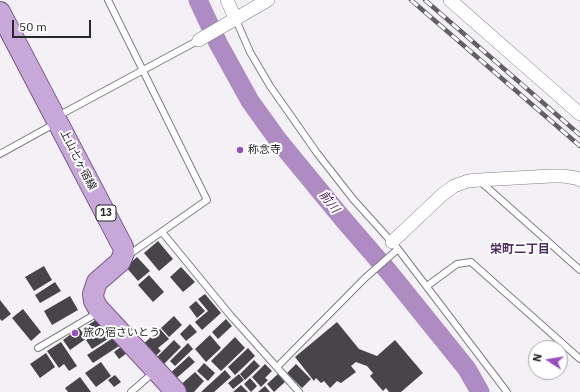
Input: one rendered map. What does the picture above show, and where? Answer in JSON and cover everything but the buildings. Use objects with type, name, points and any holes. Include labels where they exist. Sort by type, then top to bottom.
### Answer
[{"type":"main road","name":"上山七ヶ宿線","points":[[0,12],[123,247],[124,253],[120,262]]},
{"type":"main road","points":[[120,262],[97,282],[93,294],[94,301],[101,311],[176,392]]},
{"type":"street","points":[[227,0],[234,20]]},
{"type":"street","points":[[199,40],[268,0]]},
{"type":"street","points":[[450,0],[580,114]]},
{"type":"street","points":[[395,246],[442,195],[454,186],[468,181],[563,176],[580,180]]},
{"type":"lane","points":[[108,0],[144,70],[207,200],[120,262]]},
{"type":"lane","points":[[234,20],[250,52],[270,86],[317,153],[353,199],[395,246],[427,286],[507,392]]},
{"type":"lane","points":[[0,154],[57,119],[199,40]]},
{"type":"lane","points":[[479,180],[580,270]]},
{"type":"lane","points":[[162,232],[231,316],[299,392]]},
{"type":"lane","points":[[277,367],[395,246]]},
{"type":"lane","points":[[427,286],[457,264],[471,262],[580,359]]},
{"type":"lane","points":[[38,348],[101,311]]},
{"type":"lane","points":[[131,392],[156,370]]},
{"type":"waterway","name":"前川","points":[[198,0],[218,43],[250,101],[278,140],[388,271],[467,369],[480,392]]},
{"type":"railway","points":[[411,0],[580,146]]},
{"type":"railway","points":[[425,0],[580,135]]},
{"type":"place","name":"称念寺","points":[[240,150]]},
{"type":"place","name":"旅の宿さいとう","points":[[75,333]]},
{"type":"district","name":"栄町二丁目","points":[[520,250]]}]
